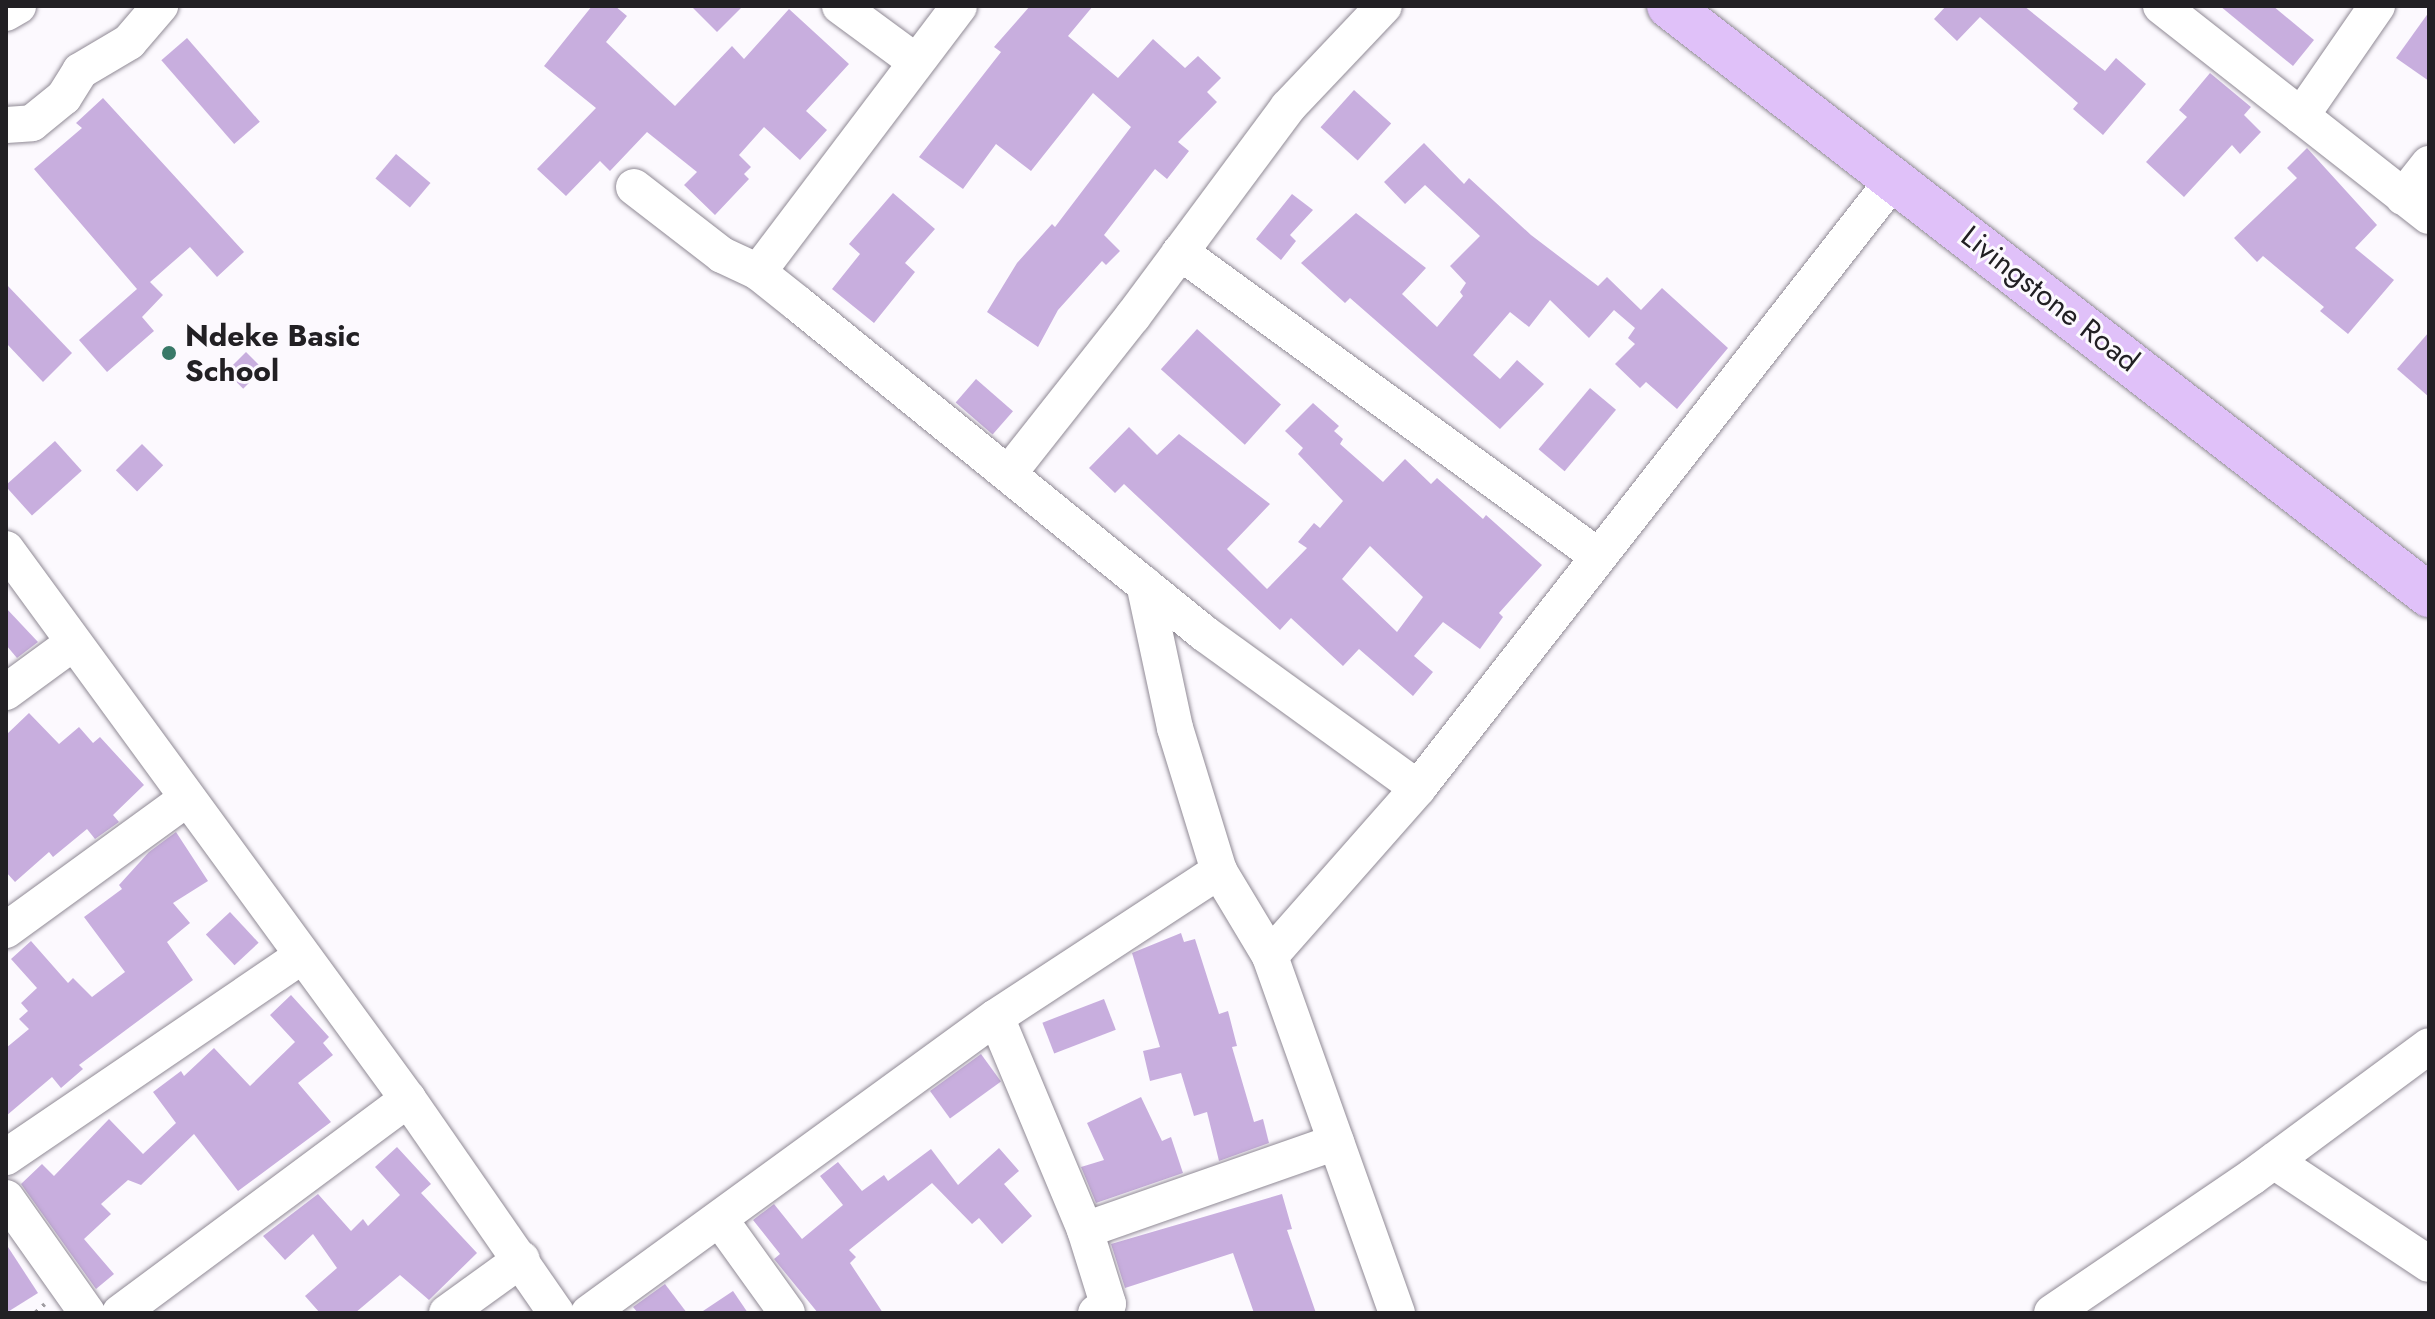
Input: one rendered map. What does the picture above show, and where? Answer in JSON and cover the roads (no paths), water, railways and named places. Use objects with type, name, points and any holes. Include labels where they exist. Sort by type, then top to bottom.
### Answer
[{"type":"highway","name":"Livingstone Road","points":[[1669,6],[1895,178],[2429,595]]},
{"type":"street","points":[[6,13],[18,6]]},
{"type":"street","points":[[6,125],[32,123],[64,97],[80,71],[129,42],[160,6]]},
{"type":"street","points":[[840,6],[915,61]]},
{"type":"street","points":[[758,272],[959,6]]},
{"type":"street","points":[[1009,473],[1288,107],[1384,6]]},
{"type":"street","points":[[2161,6],[2416,206],[2429,164]]},
{"type":"street","points":[[2301,116],[2377,6]]},
{"type":"street","points":[[1270,956],[1418,788],[1895,178]]},
{"type":"street","points":[[634,187],[722,255],[758,272],[1144,584],[1418,788]]},
{"type":"street","points":[[1180,252],[1598,556]]},
{"type":"street","points":[[6,549],[300,957],[408,1099],[522,1259],[556,1313]]},
{"type":"street","points":[[1144,584],[1175,728],[1219,871],[1270,956],[1397,1313]]},
{"type":"street","points":[[6,692],[73,643]]},
{"type":"street","points":[[6,930],[186,799]]},
{"type":"street","points":[[589,1313],[721,1221],[996,1017],[1219,871]]},
{"type":"street","points":[[6,1157],[300,957]]},
{"type":"street","points":[[996,1017],[1085,1230],[1105,1310]]},
{"type":"street","points":[[2052,1313],[2274,1161],[2429,1046]]},
{"type":"street","points":[[120,1313],[408,1099]]},
{"type":"street","points":[[1085,1230],[1336,1142]]},
{"type":"street","points":[[2274,1161],[2429,1264]]},
{"type":"street","points":[[6,1198],[87,1313]]},
{"type":"street","points":[[721,1221],[787,1313]]},
{"type":"street","points":[[447,1313],[522,1259]]},
{"type":"place","name":"Ndeke Basic School","points":[[169,353]]}]
